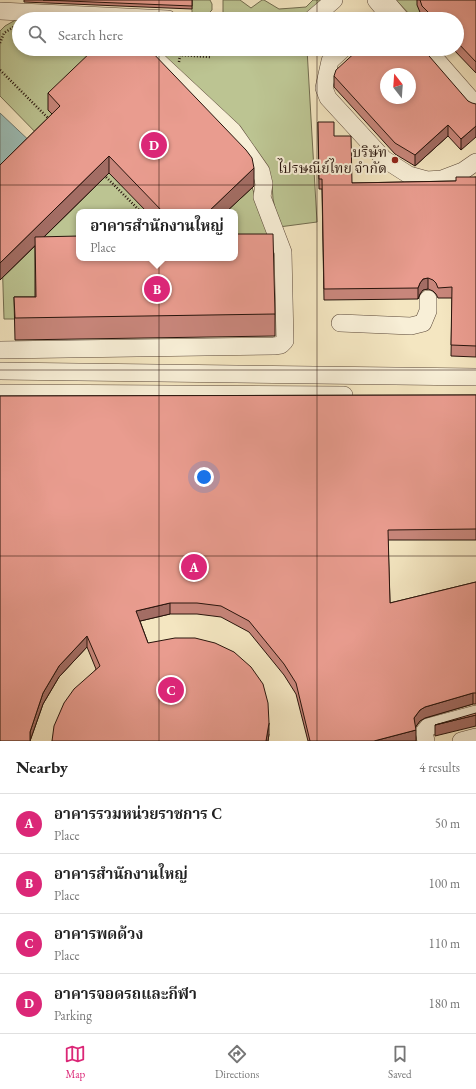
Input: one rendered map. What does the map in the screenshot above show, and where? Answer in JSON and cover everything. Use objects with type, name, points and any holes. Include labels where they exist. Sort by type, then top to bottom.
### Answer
[{"type":"street","points":[[320,12],[334,0]]},
{"type":"street","points":[[379,10],[390,6],[395,12]]},
{"type":"street","points":[[0,11],[16,12]]},
{"type":"street","points":[[0,350],[274,346],[281,345],[285,341],[283,252],[262,197],[264,184],[261,171],[233,131],[152,56]]},
{"type":"street","points":[[335,56],[330,61],[324,88],[328,98],[384,159],[427,186],[476,162]]},
{"type":"street","points":[[433,56],[476,105]]},
{"type":"street","points":[[340,323],[411,326],[423,322],[428,311],[428,299]]},
{"type":"street","points":[[0,371],[476,377]]},
{"type":"street","points":[[0,393],[357,395]]},
{"type":"street","points":[[426,741],[424,732],[428,727],[476,714]]},
{"type":"path","points":[[0,43],[4,33],[12,28]]},
{"type":"path","points":[[178,80],[180,56],[210,57]]},
{"type":"path","points":[[0,70],[50,120]]},
{"type":"path","points":[[100,171],[137,209]]},
{"type":"green space","points":[[192,0],[210,0],[212,10],[210,12],[192,12]]},
{"type":"green space","points":[[223,0],[240,0],[251,8],[264,0],[279,9],[306,7],[313,0],[326,0],[313,12],[223,12]]},
{"type":"green space","points":[[396,0],[417,0],[421,12],[407,12]]},
{"type":"green space","points":[[12,22],[12,56],[131,56],[252,187],[275,256],[238,256],[238,209],[76,209],[77,261],[36,319],[4,319],[2,254],[43,140],[0,96],[0,31]]},
{"type":"green space","points":[[161,56],[307,56],[317,222],[279,227],[273,199],[272,184]]},
{"type":"water","points":[[0,113],[36,147],[0,182]]},
{"type":"building","points":[[43,0],[192,0],[192,6]]},
{"type":"building","points":[[420,0],[476,0],[476,62],[464,49],[464,12],[428,12],[422,6]]},
{"type":"building","points":[[87,56],[156,56],[246,150],[252,158],[254,168],[211,209],[160,209],[109,156],[0,263],[0,165],[60,106],[48,93]]},
{"type":"building","points":[[351,56],[429,56],[468,101],[476,104],[476,126],[461,139],[448,125],[415,155],[395,143],[334,76],[336,70]]},
{"type":"building","points":[[318,122],[334,122],[334,136],[351,136],[352,183],[456,181],[456,177],[476,177],[476,346],[451,345],[452,287],[438,288],[433,280],[428,278],[423,279],[418,288],[324,289],[322,179],[319,179]]},
{"type":"building","points":[[238,234],[273,234],[275,314],[15,318],[14,297],[36,297],[35,237],[76,236],[76,261],[238,261]]},
{"type":"building","points":[[476,395],[476,529],[388,530],[390,603],[476,582],[476,693],[425,707],[420,710],[414,718],[416,730],[374,741],[310,741],[296,683],[284,664],[249,621],[221,606],[197,603],[170,603],[136,611],[148,643],[175,638],[195,638],[215,643],[234,652],[251,667],[263,684],[268,703],[269,723],[266,741],[52,741],[54,726],[64,703],[74,689],[100,666],[87,636],[59,666],[43,693],[30,732],[30,741],[0,741],[0,396]]},
{"type":"building","points":[[476,713],[476,715],[435,725]]},
{"type":"place","name":"อาคารจอดรถและกีฬา","points":[[154,145]]},
{"type":"place","name":"บริษัท ไปรษณีย์ไทย จำกัด","points":[[395,160]]},
{"type":"place","name":"อาคารสำนักงานใหญ่","points":[[157,289]]},
{"type":"place","name":"อาคารรวมหน่วยราชการ C","points":[[194,567]]},
{"type":"place","name":"อาคารพดด้วง","points":[[171,690]]}]
